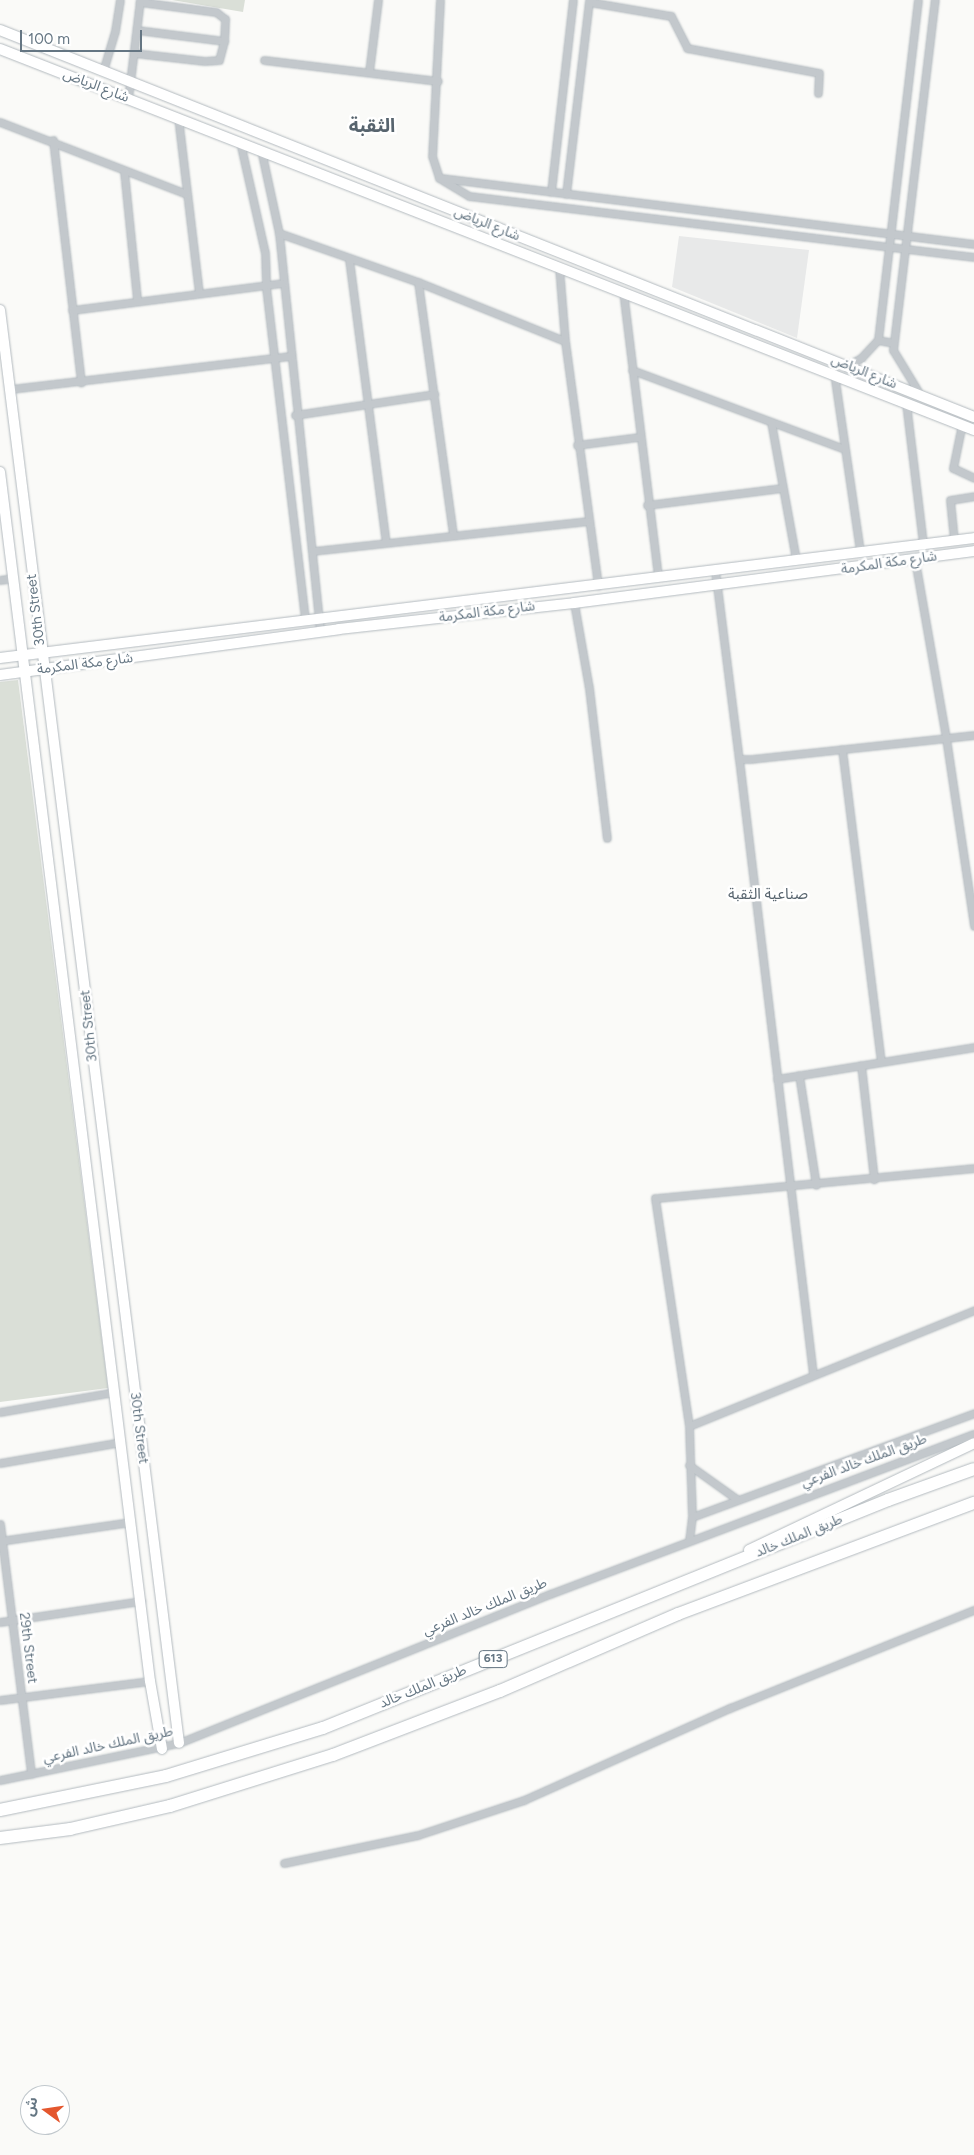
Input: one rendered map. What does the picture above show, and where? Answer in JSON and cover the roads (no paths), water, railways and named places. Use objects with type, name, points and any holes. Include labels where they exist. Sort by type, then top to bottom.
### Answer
[{"type":"highway","name":"طريق الملك خالد","points":[[0,1809],[26,1807],[166,1776],[323,1728],[888,1500],[974,1469]]},
{"type":"highway","name":"613","points":[[0,1838],[70,1829],[170,1806],[334,1755],[500,1691],[678,1614],[974,1503]]},
{"type":"main road","name":"شارع الرياض","points":[[0,30],[848,365],[974,417]]},
{"type":"main road","name":"شارع الرياض","points":[[0,50],[178,117],[974,430]]},
{"type":"main road","points":[[516,249],[520,237]]},
{"type":"main road","name":"30th Street","points":[[0,310],[43,669],[180,1743]]},
{"type":"main road","name":"30th Street","points":[[0,472],[150,1681],[162,1749]]},
{"type":"main road","name":"شارع مكة المكرمة","points":[[0,658],[598,586],[974,538]]},
{"type":"main road","points":[[855,567],[868,557],[864,551]]},
{"type":"main road","name":"شارع مكة المكرمة","points":[[0,675],[320,632],[574,603],[974,551]]},
{"type":"main road","points":[[676,1586],[974,1443]]},
{"type":"street","points":[[103,71],[115,31],[120,0]]},
{"type":"street","points":[[369,72],[378,0]]},
{"type":"street","points":[[440,0],[438,81],[432,119],[432,156],[438,178],[469,196],[974,257]]},
{"type":"street","points":[[551,192],[573,0]]},
{"type":"street","points":[[848,365],[861,358],[878,340],[918,0]]},
{"type":"street","points":[[921,396],[893,350],[935,0]]},
{"type":"street","points":[[128,98],[140,1],[216,12],[225,19],[224,40],[219,60],[205,61],[134,53]]},
{"type":"street","points":[[566,194],[589,1],[671,16],[687,48],[819,73],[818,93]]},
{"type":"street","points":[[137,30],[224,40]]},
{"type":"street","points":[[264,60],[438,81]]},
{"type":"street","points":[[178,117],[199,292]]},
{"type":"street","points":[[0,122],[53,140],[124,171],[188,194]]},
{"type":"street","points":[[53,140],[80,382]]},
{"type":"street","points":[[240,142],[265,253],[266,287],[305,621]]},
{"type":"street","points":[[262,150],[279,233],[295,415],[321,618],[320,632]]},
{"type":"street","points":[[124,171],[137,299]]},
{"type":"street","points":[[438,178],[974,244]]},
{"type":"street","points":[[279,233],[418,282],[565,341]]},
{"type":"street","points":[[349,259],[386,542]]},
{"type":"street","points":[[559,267],[577,445],[598,586]]},
{"type":"street","points":[[418,282],[453,534]]},
{"type":"street","points":[[72,310],[137,299],[266,287],[282,283]]},
{"type":"street","points":[[623,291],[647,505],[658,577]]},
{"type":"street","points":[[878,340],[894,343]]},
{"type":"street","points":[[10,389],[80,382],[275,356],[291,356]]},
{"type":"street","points":[[632,370],[844,449]]},
{"type":"street","points":[[834,374],[844,449],[864,551]]},
{"type":"street","points":[[295,415],[434,394]]},
{"type":"street","points":[[906,403],[923,544]]},
{"type":"street","points":[[772,422],[796,560]]},
{"type":"street","points":[[962,424],[953,468],[974,478]]},
{"type":"street","points":[[577,445],[639,437]]},
{"type":"street","points":[[647,505],[782,488]]},
{"type":"street","points":[[954,540],[950,500],[974,496]]},
{"type":"street","points":[[313,550],[587,521]]},
{"type":"street","points":[[915,560],[946,738],[974,926]]},
{"type":"street","points":[[715,570],[777,1079],[792,1187],[813,1374]]},
{"type":"street","points":[[0,580],[13,578]]},
{"type":"street","points":[[574,603],[590,688],[607,838]]},
{"type":"street","points":[[738,759],[974,735]]},
{"type":"street","points":[[842,748],[881,1062]]},
{"type":"street","points":[[777,1079],[974,1047]]},
{"type":"street","points":[[861,1066],[874,1179]]},
{"type":"street","points":[[799,1075],[816,1185]]},
{"type":"street","points":[[689,1541],[692,1517],[689,1426],[655,1198],[816,1185],[974,1168]]},
{"type":"street","points":[[689,1426],[974,1310]]},
{"type":"street","points":[[0,1412],[115,1392]]},
{"type":"street","points":[[692,1517],[974,1413]]},
{"type":"street","name":"طريق الملك خالد الفرعي","points":[[0,1780],[162,1749],[180,1743],[689,1541],[974,1434]]},
{"type":"street","points":[[0,1463],[121,1442]]},
{"type":"street","points":[[689,1465],[738,1500]]},
{"type":"street","points":[[1,1541],[131,1522]]},
{"type":"street","name":"29th Street","points":[[0,1524],[31,1774]]},
{"type":"street","points":[[0,1622],[141,1601]]},
{"type":"street","points":[[284,1864],[418,1835],[524,1800],[730,1708],[974,1610]]},
{"type":"street","points":[[0,1700],[150,1681]]},
{"type":"district","name":"الثقبة","points":[[372,126]]},
{"type":"district","name":"صناعية الثقبة","points":[[768,895]]}]
